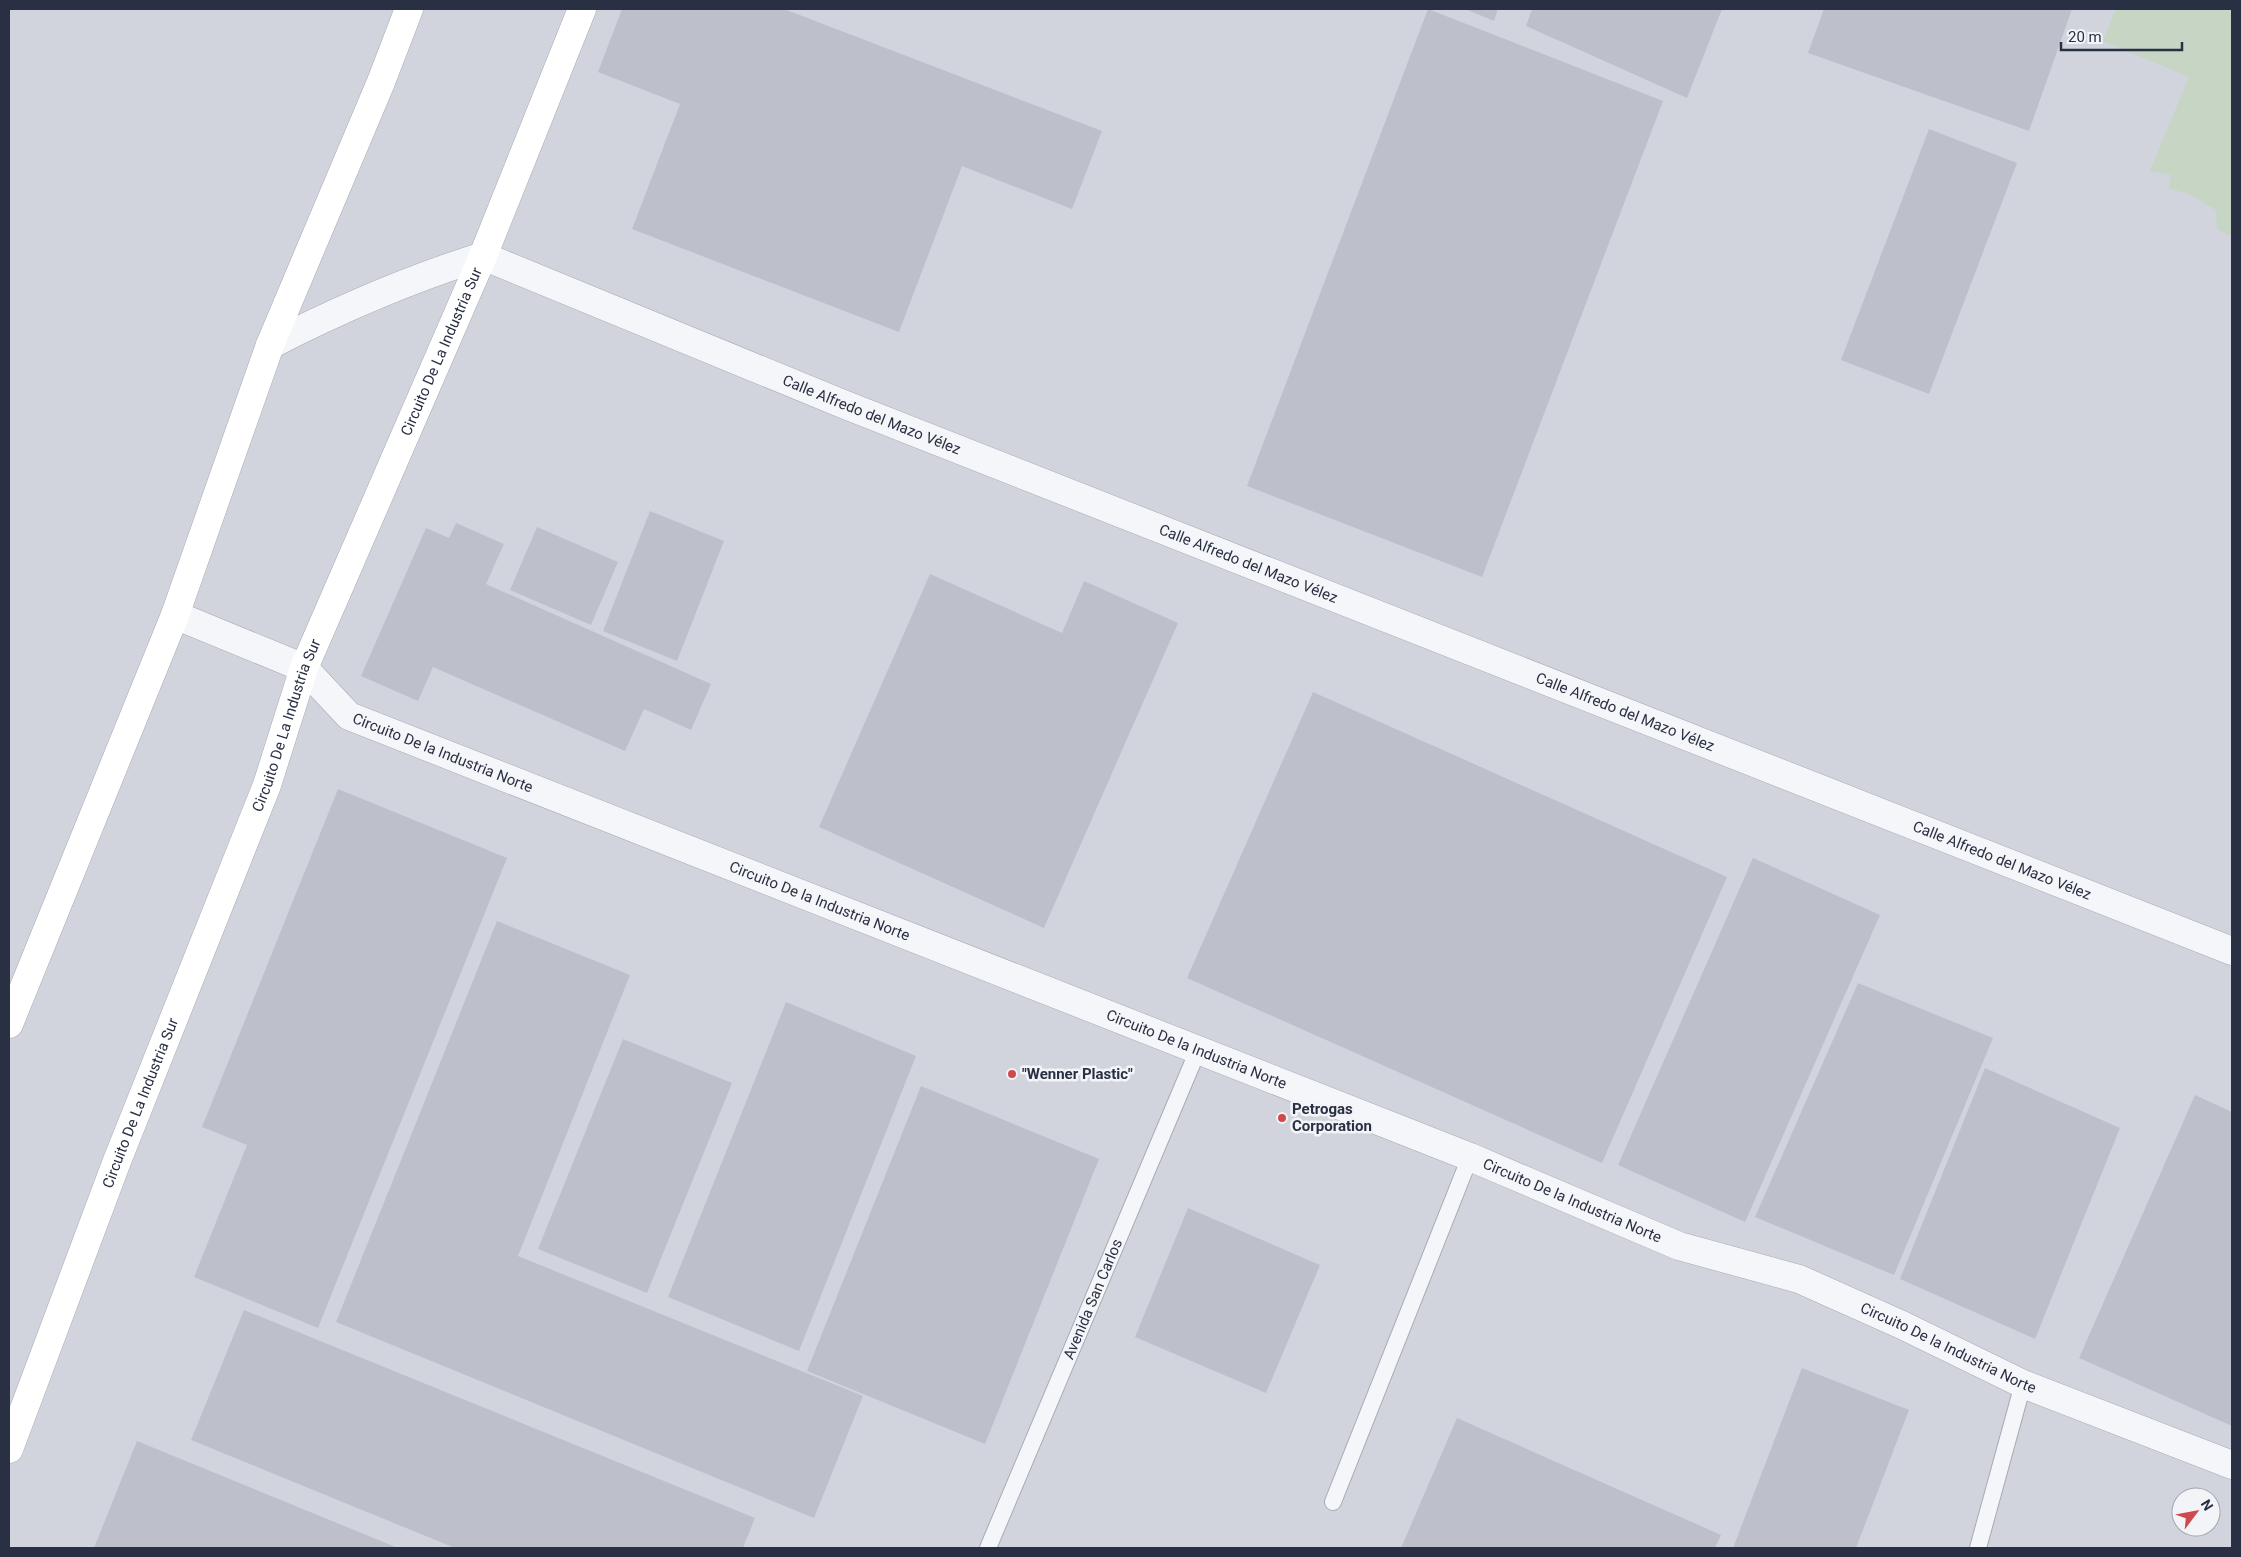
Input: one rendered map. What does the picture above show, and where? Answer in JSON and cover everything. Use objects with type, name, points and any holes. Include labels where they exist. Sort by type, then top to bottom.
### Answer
[{"type":"main road","points":[[9,1024],[175,615],[270,345],[381,82],[408,9]]},
{"type":"main road","name":"Circuito De La Industria Sur","points":[[9,1449],[117,1161],[267,785],[304,668],[483,256],[582,9]]},
{"type":"street","points":[[270,345],[327,316],[402,283],[483,256]]},
{"type":"street","name":"Calle Alfredo del Mazo Vélez","points":[[483,256],[843,404],[2232,950]]},
{"type":"street","name":"Circuito De la Industria Norte","points":[[175,615],[304,668],[349,716],[1470,1158],[1679,1246],[1799,1279],[1902,1325],[2023,1384],[2232,1465]]},
{"type":"lane","name":"Avenida San Carlos","points":[[988,1548],[1198,1050]]},
{"type":"lane","points":[[1334,1502],[1470,1158]]},
{"type":"lane","points":[[1978,1548],[2023,1384]]},
{"type":"shaded area","points":[[9,9],[2232,9],[2232,1548],[9,1548]]},
{"type":"green space","points":[[2116,9],[2232,9],[2232,236],[2217,229],[2216,210],[2187,193],[2169,189],[2171,175],[2150,171],[2189,77],[2103,41]]},
{"type":"building","points":[[622,9],[784,9],[1102,131],[1072,209],[962,166],[899,332],[632,229],[680,104],[598,72]]},
{"type":"building","points":[[1428,9],[1663,101],[1482,577],[1247,486]]},
{"type":"building","points":[[1465,9],[1498,9],[1494,21]]},
{"type":"building","points":[[1532,9],[1722,9],[1687,98],[1526,26]]},
{"type":"building","points":[[1824,9],[2072,9],[2029,131],[1808,53]]},
{"type":"building","points":[[1929,129],[2017,163],[1929,394],[1841,360]]},
{"type":"building","points":[[650,511],[724,541],[677,661],[603,631]]},
{"type":"building","points":[[456,523],[504,544],[486,584],[711,684],[691,730],[644,709],[625,751],[433,667],[418,701],[361,676],[426,528],[449,538]]},
{"type":"building","points":[[537,527],[618,562],[591,625],[510,590]]},
{"type":"building","points":[[930,574],[1062,633],[1084,581],[1178,623],[1044,928],[819,827]]},
{"type":"building","points":[[1313,692],[1727,877],[1602,1163],[1187,978]]},
{"type":"building","points":[[338,789],[507,858],[318,1328],[194,1277],[247,1145],[202,1127]]},
{"type":"building","points":[[1753,858],[1880,915],[1745,1222],[1618,1165]]},
{"type":"building","points":[[497,921],[630,975],[518,1256],[863,1396],[814,1518],[336,1322]]},
{"type":"building","points":[[1858,983],[1993,1038],[1894,1275],[1755,1217]]},
{"type":"building","points":[[786,1002],[916,1056],[799,1351],[668,1297]]},
{"type":"building","points":[[623,1039],[732,1083],[647,1293],[538,1249]]},
{"type":"building","points":[[1985,1068],[2120,1128],[2035,1339],[1900,1279]]},
{"type":"building","points":[[921,1086],[1099,1159],[985,1444],[807,1371]]},
{"type":"building","points":[[2195,1095],[2232,1112],[2232,1426],[2079,1358]]},
{"type":"building","points":[[1188,1208],[1320,1265],[1266,1393],[1135,1337]]},
{"type":"building","points":[[244,1310],[755,1518],[743,1548],[455,1548],[191,1440]]},
{"type":"building","points":[[1802,1368],[1909,1410],[1856,1548],[1733,1548]]},
{"type":"building","points":[[1457,1418],[1721,1535],[1715,1548],[1401,1548]]},
{"type":"building","points":[[137,1441],[398,1548],[94,1548]]},
{"type":"place","name":"\"Wenner Plastic\"","points":[[1012,1074]]},
{"type":"place","name":"Petrogas Corporation","points":[[1282,1118]]}]
